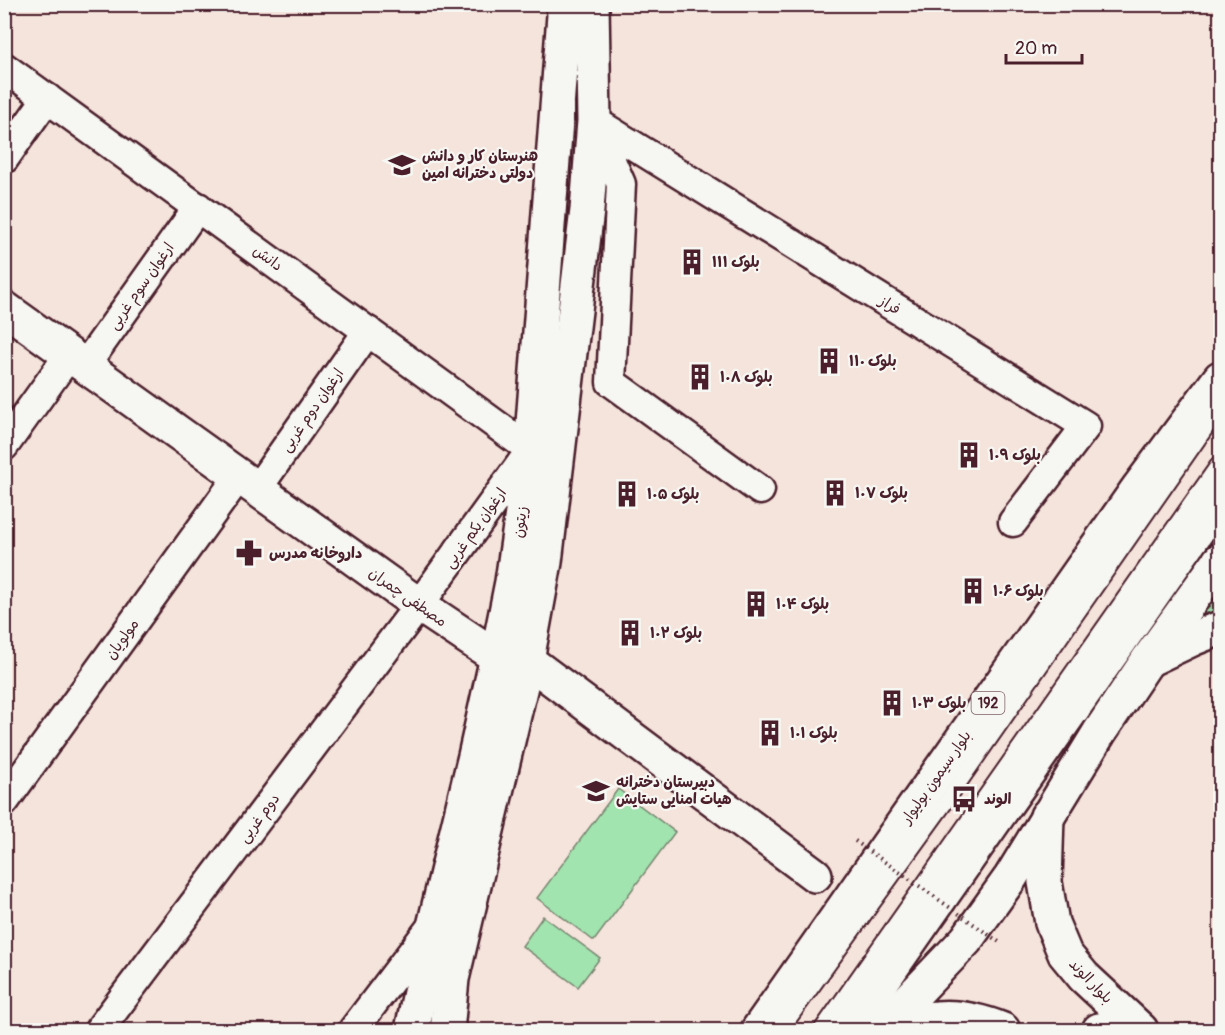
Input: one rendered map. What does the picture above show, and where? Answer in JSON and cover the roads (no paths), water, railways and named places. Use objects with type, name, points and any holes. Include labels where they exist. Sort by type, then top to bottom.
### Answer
[{"type":"main road","name":"زیتون","points":[[448,1030],[452,979],[512,658],[512,582],[531,450],[564,15],[562,4]]},
{"type":"main road","name":"زیتون","points":[[412,1030],[475,756],[545,562],[586,210],[594,121],[592,4]]},
{"type":"main road","name":"مصطفی چمران","points":[[4,308],[419,605],[512,658],[815,875]]},
{"type":"main road","name":"بلوار سیمون بولیوار","points":[[758,1030],[1139,487],[1221,378]]},
{"type":"main road","points":[[848,1030],[1221,498]]},
{"type":"main road","points":[[882,1028],[966,940],[1011,877],[1099,733],[1148,660],[1221,560]]},
{"type":"main road","points":[[1148,660],[1221,628]]},
{"type":"main road","name":"بلوار الوند","points":[[1047,816],[1045,882],[1052,922],[1065,954],[1084,977],[1142,1030]]},
{"type":"main road","points":[[882,1028],[939,1017],[966,1020],[1003,1030]]},
{"type":"main road","points":[[1099,1030],[1117,1027],[1135,1030]]},
{"type":"street","name":"دانش","points":[[4,67],[531,450]]},
{"type":"street","points":[[4,159],[47,98]]},
{"type":"street","points":[[594,121],[621,184],[611,382],[760,490]]},
{"type":"street","name":"فراز","points":[[594,121],[1086,426],[1014,522]]},
{"type":"street","name":"ارغوان سوم غربی","points":[[4,446],[77,360],[198,207]]},
{"type":"street","name":"ارغوان دوم غربی","points":[[248,482],[368,331]]},
{"type":"street","name":"ارغوان یکم غربی","points":[[419,605],[531,450]]},
{"type":"street","name":"مولویان","points":[[4,802],[248,482]]},
{"type":"street","name":"دوم غربی","points":[[99,1030],[419,605]]},
{"type":"street","points":[[353,1030],[435,922]]},
{"type":"lane","points":[[781,1030],[946,802],[1221,408]]},
{"type":"lane","points":[[821,1030],[1221,462]]},
{"type":"place","name":"هنرستان کار و دانش دولتی دخترانه امین","points":[[402,165]]},
{"type":"place","name":"بلوک ۱۱۱","points":[[692,262]]},
{"type":"place","name":"بلوک ۱۱۰","points":[[829,361]]},
{"type":"place","name":"بلوک ۱۰۸","points":[[700,377]]},
{"type":"place","name":"بلوک ۱۰۹","points":[[969,455]]},
{"type":"place","name":"بلوک ۱۰۷","points":[[835,493]]},
{"type":"place","name":"بلوک ۱۰۵","points":[[627,494]]},
{"type":"place","name":"داروخانه مدرس","points":[[249,553]]},
{"type":"place","name":"بلوک ۱۰۶","points":[[973,591]]},
{"type":"place","name":"بلوک ۱۰۴","points":[[756,604]]},
{"type":"place","name":"بلوک ۱۰۲","points":[[630,633]]},
{"type":"place","name":"بلوک ۱۰۳","points":[[892,703]]},
{"type":"place","name":"بلوک ۱۰۱","points":[[770,733]]},
{"type":"place","name":"دبیرستان دخترانه هیات امنایی ستایش","points":[[596,791]]},
{"type":"place","name":"الوند","points":[[964,799]]}]
